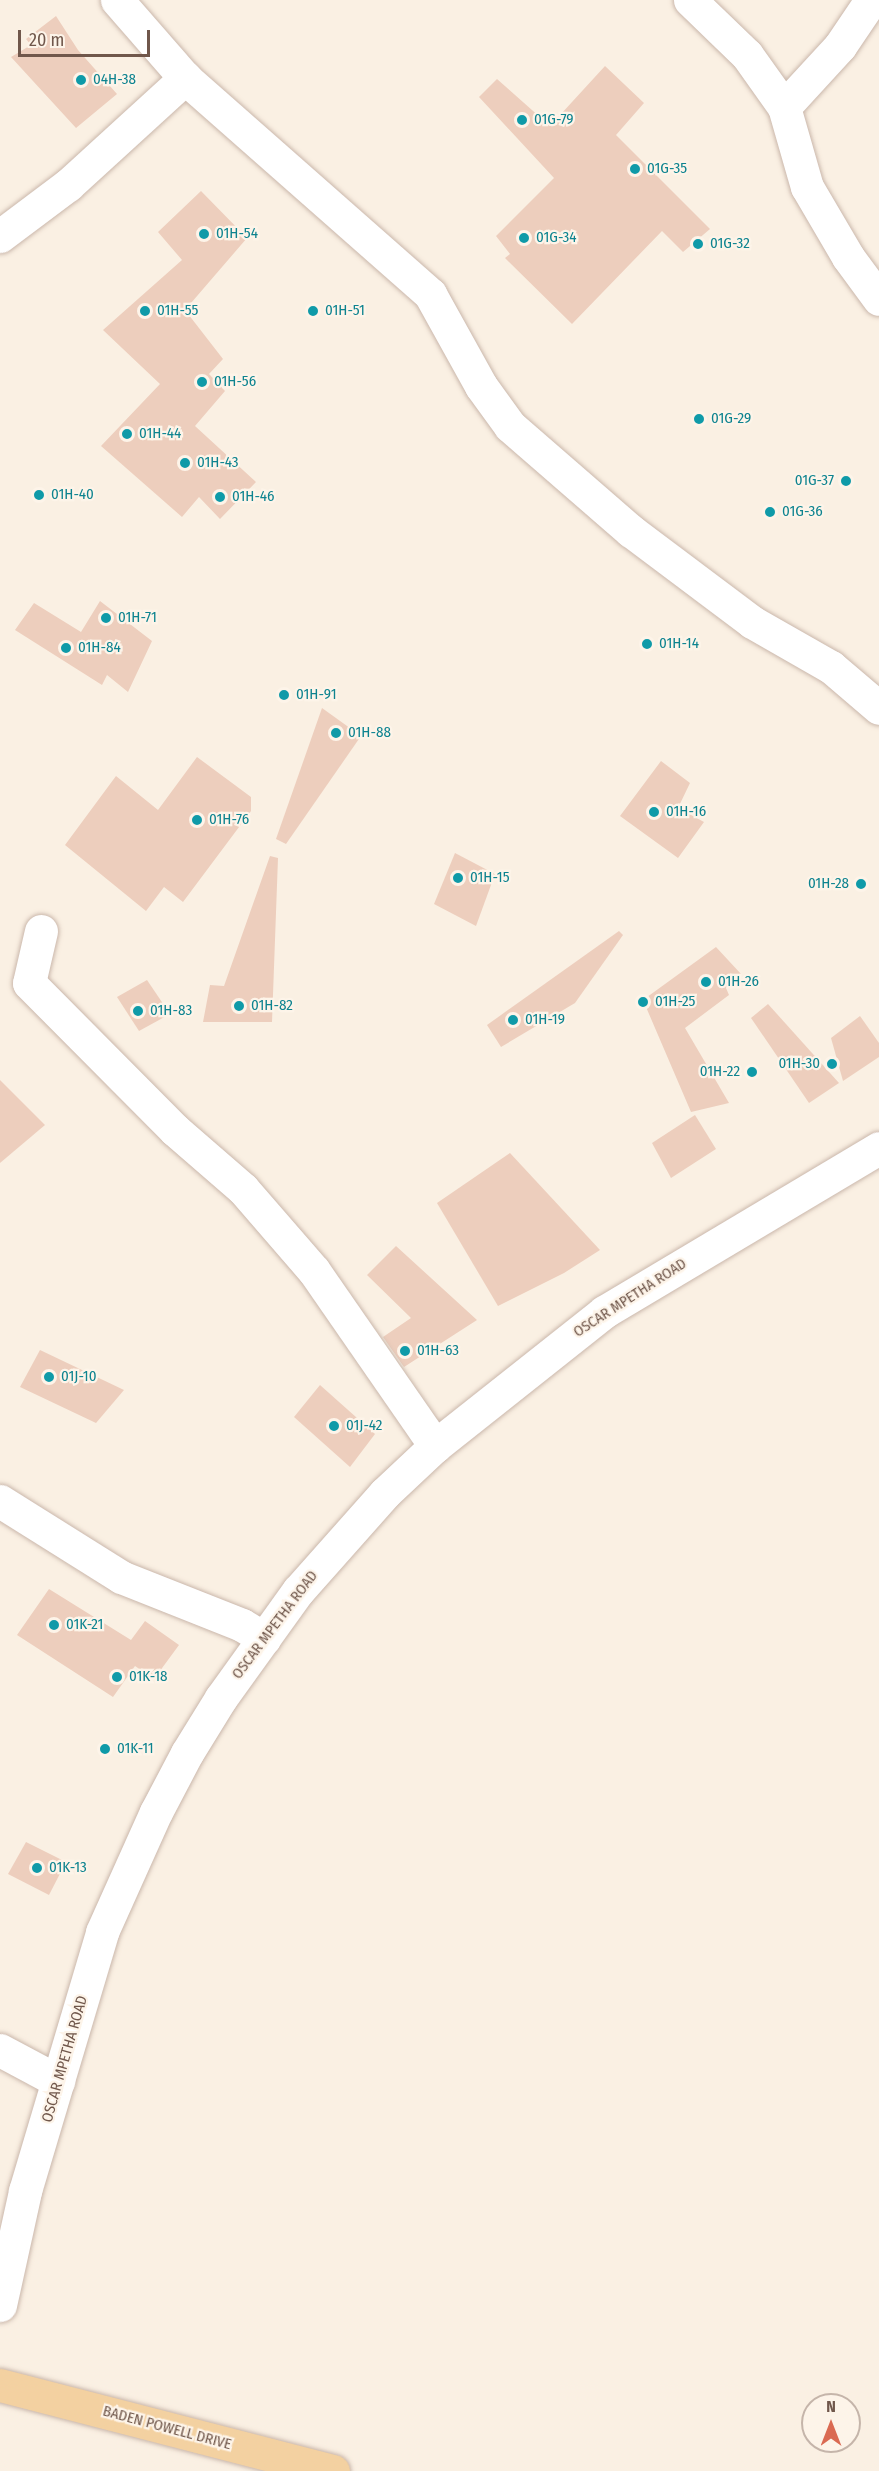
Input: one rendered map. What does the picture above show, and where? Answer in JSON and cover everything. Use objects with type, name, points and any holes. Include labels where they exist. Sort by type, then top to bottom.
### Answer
[{"type":"main road","name":"BADEN POWELL DRIVE","points":[[0,2385],[333,2471]]},
{"type":"street","points":[[117,0],[185,78],[430,294],[481,386],[510,426],[631,531],[752,622],[831,667],[879,708]]},
{"type":"street","points":[[690,0],[747,55],[784,107],[807,187],[848,257],[879,299]]},
{"type":"street","points":[[784,107],[840,46],[871,0]]},
{"type":"street","points":[[0,236],[68,184],[185,78]]},
{"type":"street","points":[[41,931],[29,983],[175,1130],[243,1189],[300,1255],[435,1446]]},
{"type":"street","name":"OSCAR MPETHA ROAD","points":[[0,2305],[25,2191],[102,1932],[128,1871],[187,1753],[298,1591],[385,1493],[435,1446],[604,1312],[879,1148]]},
{"type":"street","points":[[0,1501],[121,1577],[242,1625],[264,1638]]},
{"type":"street","points":[[0,2050],[58,2081]]},
{"type":"building","name":"04H-38","points":[[56,16],[78,50],[117,94],[76,128],[11,57],[31,45],[26,39]]},
{"type":"building","points":[[605,66],[644,103],[616,135],[710,229],[683,252],[662,231],[572,324],[505,258],[510,254],[496,236],[554,178],[479,97],[497,79],[550,126]]},
{"type":"building","points":[[201,191],[247,238],[185,310],[223,359],[209,374],[225,391],[195,426],[256,482],[220,519],[199,497],[182,517],[101,446],[160,384],[103,330],[182,260],[158,232]]},
{"type":"building","points":[[100,601],[152,641],[128,692],[107,675],[102,685],[15,630],[34,603],[81,632]]},
{"type":"building","points":[[322,708],[361,736],[286,844],[276,839]]},
{"type":"building","points":[[197,757],[251,797],[251,811],[183,902],[164,887],[146,911],[65,845],[116,776],[158,810]]},
{"type":"building","name":"01H-16","points":[[661,761],[690,783],[678,808],[704,822],[678,858],[620,816]]},
{"type":"building","name":"01H-15","points":[[455,853],[495,874],[476,926],[434,904]]},
{"type":"building","points":[[270,856],[278,858],[272,1022],[203,1022],[210,985],[224,986]]},
{"type":"building","points":[[619,931],[623,935],[575,1003],[501,1047],[487,1025]]},
{"type":"building","points":[[716,947],[741,974],[726,988],[729,995],[685,1028],[729,1103],[691,1112],[643,1000]]},
{"type":"building","name":"01H-83","points":[[147,980],[170,1014],[139,1031],[117,997]]},
{"type":"building","points":[[768,1004],[839,1083],[809,1103],[751,1018]]},
{"type":"building","points":[[860,1016],[879,1043],[879,1057],[843,1081],[831,1038]]},
{"type":"building","points":[[0,1080],[45,1125],[0,1163]]},
{"type":"building","points":[[695,1115],[716,1149],[671,1178],[652,1143]]},
{"type":"building","points":[[510,1153],[600,1250],[564,1273],[498,1306],[437,1203]]},
{"type":"building","points":[[396,1246],[477,1320],[404,1367],[383,1337],[411,1318],[367,1275]]},
{"type":"building","points":[[40,1350],[124,1390],[96,1423],[20,1387]]},
{"type":"building","name":"01J-42","points":[[320,1385],[375,1434],[350,1467],[294,1417]]},
{"type":"building","points":[[49,1589],[131,1640],[145,1621],[179,1645],[154,1679],[135,1666],[113,1697],[17,1635]]},
{"type":"building","name":"01K-13","points":[[26,1842],[66,1862],[49,1895],[8,1874]]},
{"type":"place","name":"04H-38","points":[[81,80]]},
{"type":"place","name":"01G-79","points":[[522,120]]},
{"type":"place","name":"01G-35","points":[[635,169]]},
{"type":"place","name":"01H-54","points":[[204,234]]},
{"type":"place","name":"01G-34","points":[[524,238]]},
{"type":"place","name":"01G-32","points":[[698,244]]},
{"type":"place","name":"01H-55","points":[[145,311]]},
{"type":"place","name":"01H-51","points":[[313,311]]},
{"type":"place","name":"01H-56","points":[[202,382]]},
{"type":"place","name":"01G-29","points":[[699,419]]},
{"type":"place","name":"01H-44","points":[[127,434]]},
{"type":"place","name":"01H-43","points":[[185,463]]},
{"type":"place","name":"01G-37","points":[[846,481]]},
{"type":"place","name":"01H-40","points":[[39,495]]},
{"type":"place","name":"01H-46","points":[[220,497]]},
{"type":"place","name":"01G-36","points":[[770,512]]},
{"type":"place","name":"01H-71","points":[[106,618]]},
{"type":"place","name":"01H-14","points":[[647,644]]},
{"type":"place","name":"01H-84","points":[[66,648]]},
{"type":"place","name":"01H-91","points":[[284,695]]},
{"type":"place","name":"01H-88","points":[[336,733]]},
{"type":"place","name":"01H-16","points":[[654,812]]},
{"type":"place","name":"01H-76","points":[[197,820]]},
{"type":"place","name":"01H-15","points":[[458,878]]},
{"type":"place","name":"01H-28","points":[[861,884]]},
{"type":"place","name":"01H-26","points":[[706,982]]},
{"type":"place","name":"01H-25","points":[[643,1002]]},
{"type":"place","name":"01H-82","points":[[239,1006]]},
{"type":"place","name":"01H-83","points":[[138,1011]]},
{"type":"place","name":"01H-19","points":[[513,1020]]},
{"type":"place","name":"01H-30","points":[[832,1064]]},
{"type":"place","name":"01H-22","points":[[752,1072]]},
{"type":"place","name":"01H-63","points":[[405,1351]]},
{"type":"place","name":"01J-10","points":[[49,1377]]},
{"type":"place","name":"01J-42","points":[[334,1426]]},
{"type":"place","name":"01K-21","points":[[54,1625]]},
{"type":"place","name":"01K-18","points":[[117,1677]]},
{"type":"place","name":"01K-11","points":[[105,1749]]},
{"type":"place","name":"01K-13","points":[[37,1868]]}]
